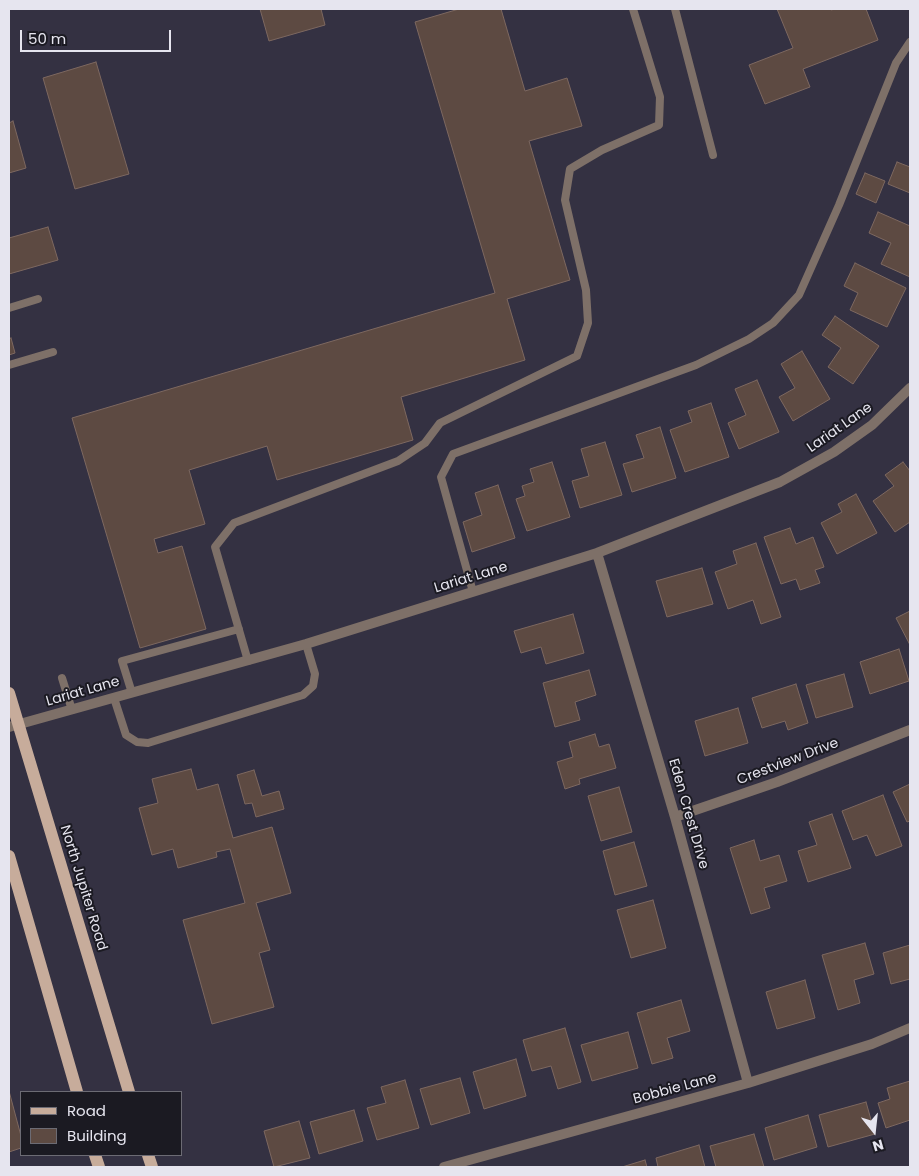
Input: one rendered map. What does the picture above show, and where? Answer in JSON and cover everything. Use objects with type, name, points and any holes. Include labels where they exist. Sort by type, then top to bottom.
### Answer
[{"type":"main road","name":"North Jupiter Road","points":[[9,693],[14,726],[129,1091]]},
{"type":"main road","points":[[9,856],[77,1091]]},
{"type":"street","name":"Lariat Lane","points":[[14,726],[306,644],[597,553],[780,482],[834,452],[872,425],[910,388]]},
{"type":"street","name":"Eden Crest Drive","points":[[597,553],[675,817],[748,1083]]},
{"type":"street","name":"Crestview Drive","points":[[675,817],[777,782],[910,730]]},
{"type":"street","name":"Bobbie Lane","points":[[444,1167],[748,1083],[872,1044],[910,1028]]},
{"type":"lane","points":[[248,661],[216,547],[234,523],[398,461],[424,443],[440,423],[578,356],[588,324],[586,290],[565,200],[570,169],[602,150],[659,125],[660,97],[633,9]]},
{"type":"lane","points":[[674,9],[713,155]]},
{"type":"lane","points":[[473,592],[441,478],[453,454],[696,365],[749,339],[773,323],[799,295],[839,205],[896,63],[910,42]]},
{"type":"lane","points":[[9,308],[38,299]]},
{"type":"lane","points":[[9,365],[53,352]]},
{"type":"lane","points":[[132,693],[122,661],[239,629]]},
{"type":"lane","points":[[114,698],[126,735],[136,742],[148,743],[303,695],[313,686],[315,674],[306,644]]},
{"type":"lane","points":[[62,678],[72,710]]},
{"type":"building","points":[[260,9],[321,9],[325,25],[269,41]]},
{"type":"building","points":[[459,9],[501,9],[525,91],[567,78],[582,126],[529,141],[570,280],[507,299],[525,360],[401,397],[413,440],[277,480],[267,446],[189,470],[205,524],[154,539],[158,553],[182,546],[206,629],[140,648],[72,418],[495,293],[415,22]]},
{"type":"building","points":[[777,9],[866,9],[878,40],[803,69],[810,87],[765,104],[749,65],[793,48]]},
{"type":"building","points":[[96,62],[129,174],[75,189],[43,78]]},
{"type":"building","points":[[13,121],[26,168],[9,173],[9,123]]},
{"type":"building","points":[[897,162],[910,167],[910,193],[888,184]]},
{"type":"building","points":[[865,173],[885,181],[876,203],[856,194]]},
{"type":"building","points":[[878,212],[910,226],[910,277],[881,264],[891,243],[869,233]]},
{"type":"building","points":[[48,227],[58,260],[9,274],[9,238]]},
{"type":"building","points":[[855,263],[906,288],[887,327],[850,310],[858,293],[844,286]]},
{"type":"building","points":[[835,316],[879,346],[853,384],[828,367],[841,348],[822,335]]},
{"type":"building","points":[[11,338],[15,353],[9,355],[9,339]]},
{"type":"building","points":[[802,351],[830,399],[793,421],[779,397],[795,388],[781,364]]},
{"type":"building","points":[[757,380],[779,432],[739,449],[728,423],[746,415],[735,389]]},
{"type":"building","points":[[711,403],[729,457],[685,472],[670,430],[692,422],[688,411]]},
{"type":"building","points":[[660,427],[676,478],[632,492],[623,464],[644,458],[636,435]]},
{"type":"building","points":[[605,442],[622,495],[580,508],[572,481],[589,476],[581,449]]},
{"type":"building","points":[[552,462],[570,517],[527,531],[516,499],[525,496],[522,486],[534,482],[530,469]]},
{"type":"building","points":[[903,462],[910,471],[910,522],[895,532],[873,501],[894,486],[885,475]]},
{"type":"building","points":[[498,485],[515,538],[472,552],[463,522],[482,515],[475,493]]},
{"type":"building","points":[[856,494],[877,533],[837,554],[821,523],[842,512],[838,504]]},
{"type":"building","points":[[790,528],[796,544],[813,537],[824,567],[815,570],[820,583],[800,590],[796,579],[781,584],[764,537]]},
{"type":"building","points":[[756,543],[781,617],[761,624],[753,600],[728,609],[715,572],[737,564],[733,551]]},
{"type":"building","points":[[702,568],[713,604],[667,617],[656,581]]},
{"type":"building","points":[[910,611],[910,645],[896,618]]},
{"type":"building","points":[[573,614],[584,653],[546,664],[541,647],[521,653],[514,631]]},
{"type":"building","points":[[899,649],[909,681],[870,694],[860,662]]},
{"type":"building","points":[[589,670],[596,695],[575,702],[580,720],[555,727],[543,683]]},
{"type":"building","points":[[844,674],[853,707],[816,718],[806,685]]},
{"type":"building","points":[[796,684],[808,723],[788,730],[785,721],[762,728],[752,698]]},
{"type":"building","points":[[738,708],[748,743],[705,756],[695,721]]},
{"type":"building","points":[[595,734],[599,747],[609,744],[616,768],[579,779],[580,784],[565,789],[557,762],[573,757],[569,742]]},
{"type":"building","points":[[191,769],[197,790],[218,784],[233,838],[272,827],[291,893],[256,903],[270,950],[259,953],[274,1007],[212,1024],[183,920],[245,903],[230,849],[216,852],[217,857],[178,868],[173,849],[152,855],[139,808],[158,803],[152,779]]},
{"type":"building","points":[[254,770],[262,796],[279,791],[284,809],[256,817],[252,803],[245,804],[237,775]]},
{"type":"building","points":[[910,784],[910,821],[907,822],[893,792]]},
{"type":"building","points":[[619,787],[632,832],[601,841],[588,796]]},
{"type":"building","points":[[883,795],[902,846],[876,856],[867,835],[853,840],[842,811]]},
{"type":"building","points":[[832,814],[851,868],[808,882],[798,851],[817,845],[809,822]]},
{"type":"building","points":[[754,840],[760,861],[779,855],[787,881],[764,888],[770,908],[751,914],[730,848]]},
{"type":"building","points":[[634,842],[647,886],[615,895],[603,851]]},
{"type":"building","points":[[653,900],[666,948],[631,958],[617,910]]},
{"type":"building","points":[[865,943],[874,974],[854,980],[860,1003],[838,1010],[822,955]]},
{"type":"building","points":[[910,945],[910,979],[891,984],[883,953]]},
{"type":"building","points":[[805,980],[815,1018],[777,1029],[766,992]]},
{"type":"building","points":[[681,1000],[690,1031],[667,1038],[673,1058],[652,1064],[637,1013]]},
{"type":"building","points":[[565,1028],[581,1082],[558,1089],[551,1066],[532,1071],[523,1040]]},
{"type":"building","points":[[628,1032],[638,1068],[592,1081],[581,1045]]},
{"type":"building","points":[[516,1059],[526,1096],[484,1109],[473,1072]]},
{"type":"building","points":[[460,1078],[470,1113],[431,1125],[420,1089]]},
{"type":"building","points":[[405,1080],[419,1128],[377,1140],[367,1108],[386,1103],[381,1087]]},
{"type":"building","points":[[910,1081],[910,1120],[886,1128],[878,1103],[890,1099],[887,1088]]},
{"type":"building","points":[[9,1091],[20,1132],[20,1148],[9,1152]]},
{"type":"building","points":[[866,1102],[875,1134],[828,1147],[819,1115]]},
{"type":"building","points":[[354,1110],[363,1141],[319,1154],[310,1122]]},
{"type":"building","points":[[808,1115],[817,1147],[774,1160],[765,1128]]},
{"type":"building","points":[[299,1121],[310,1158],[274,1167],[264,1131]]},
{"type":"building","points":[[754,1134],[764,1167],[716,1167],[710,1146]]},
{"type":"building","points":[[699,1145],[705,1167],[658,1167],[656,1158]]},
{"type":"building","points":[[645,1160],[647,1167],[622,1167]]}]
